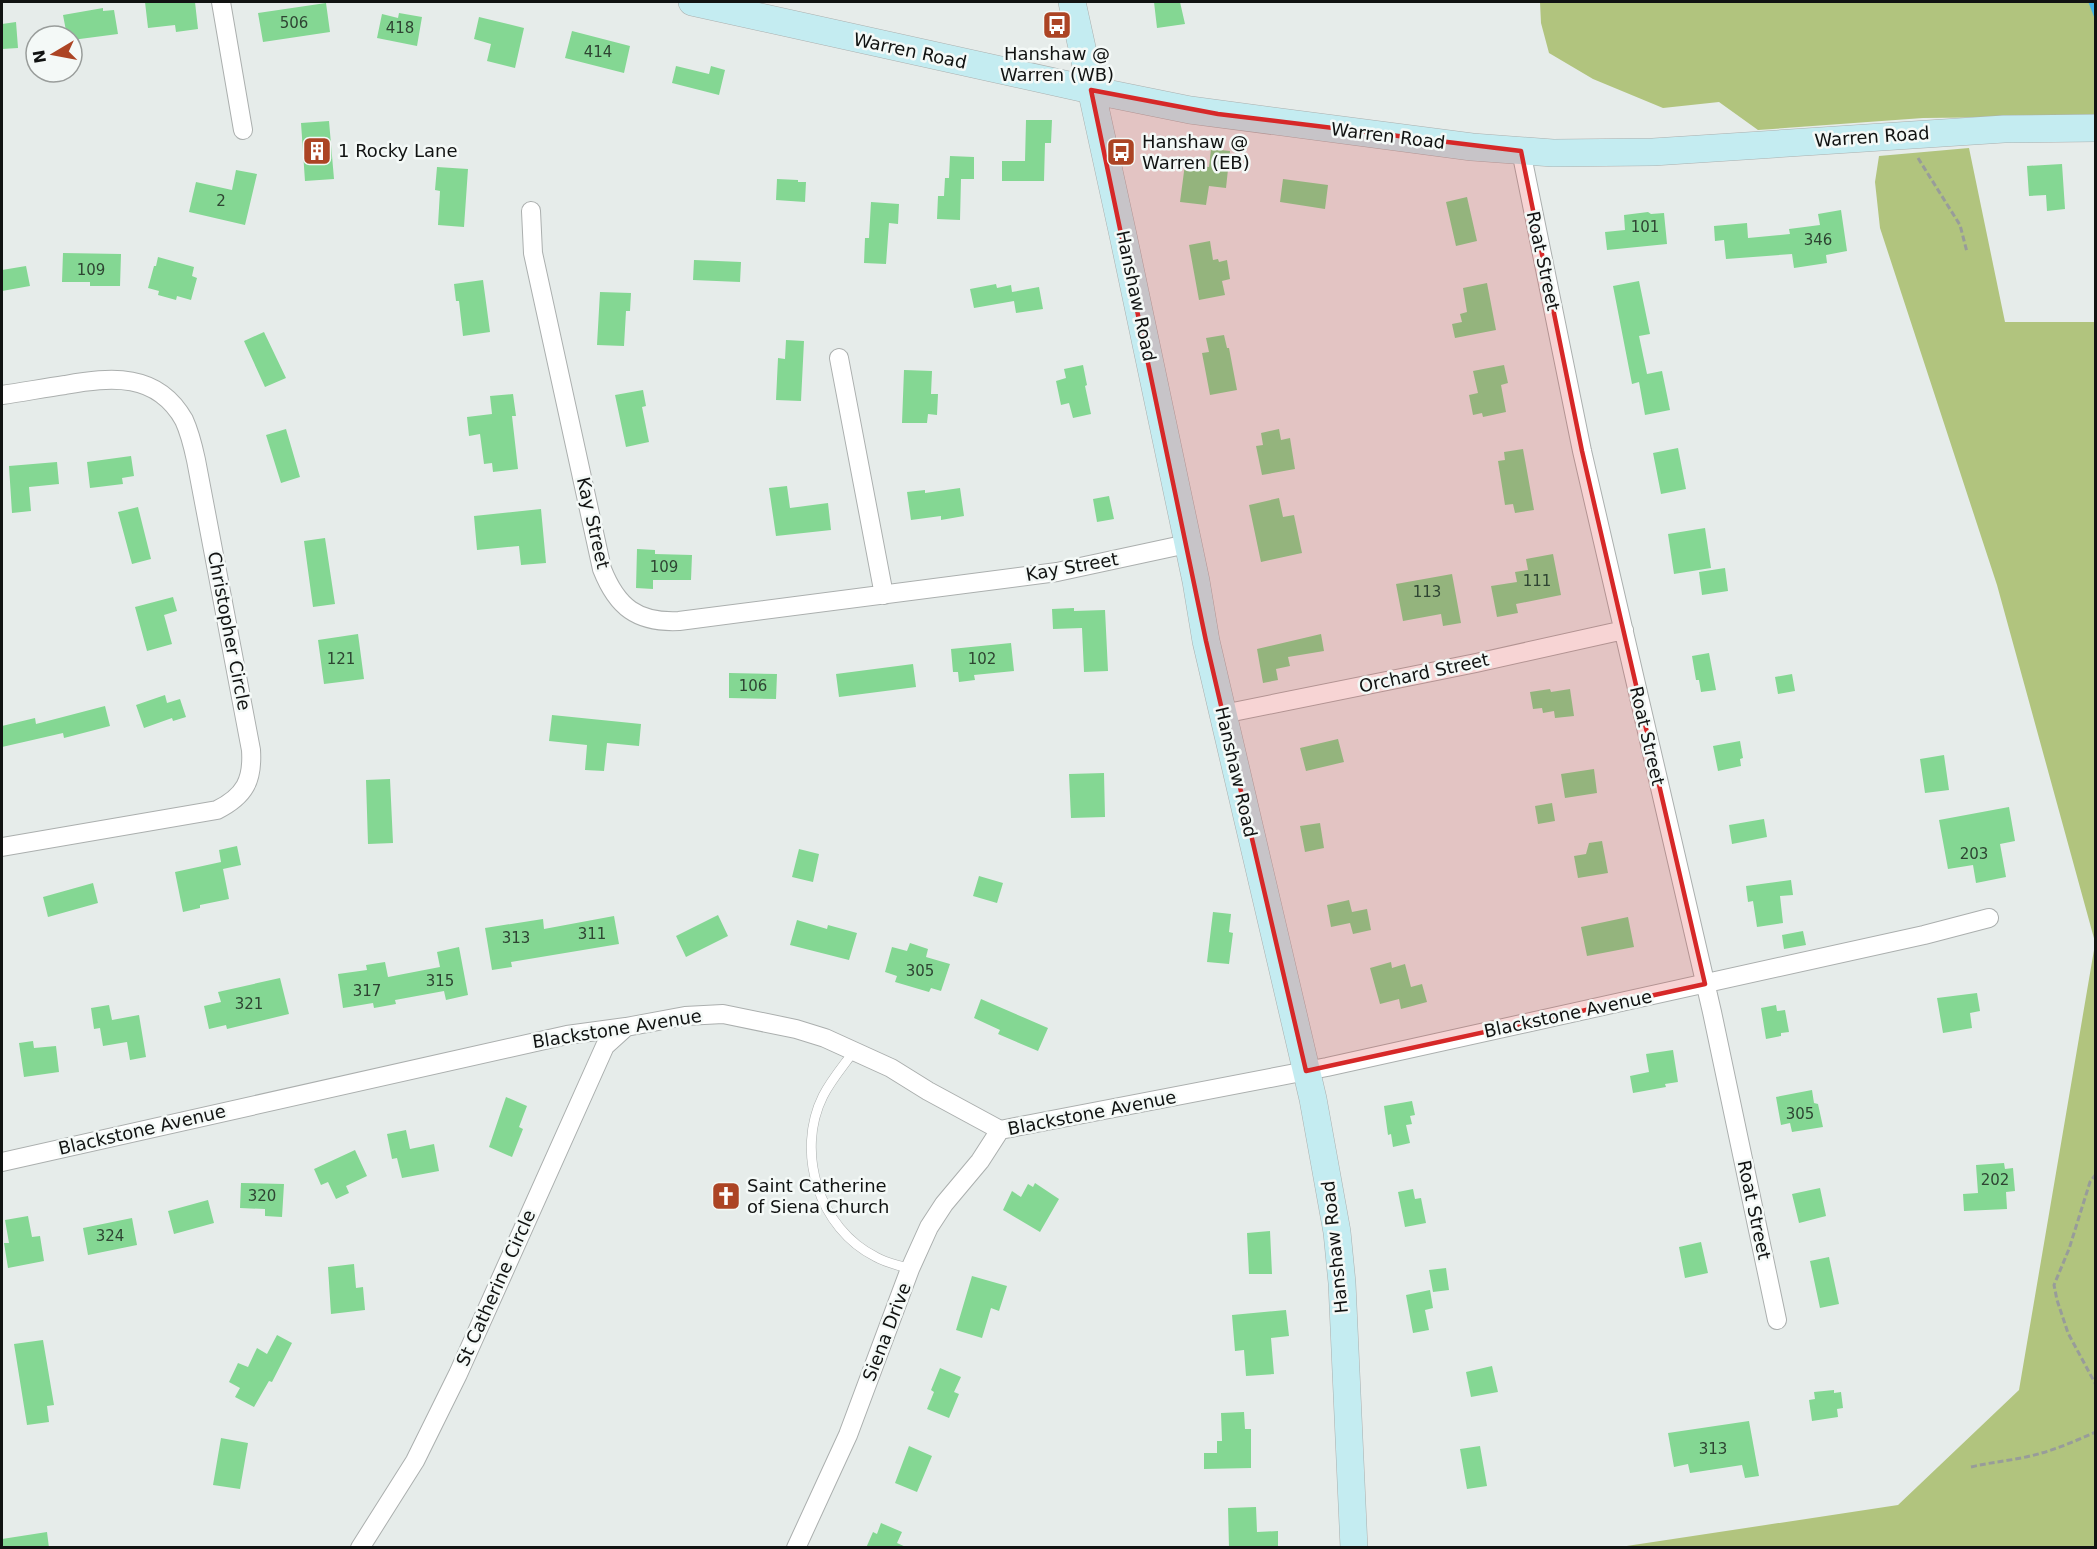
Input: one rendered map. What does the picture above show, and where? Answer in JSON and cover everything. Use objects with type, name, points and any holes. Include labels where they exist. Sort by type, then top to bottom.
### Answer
[{"type":"street","points":[[221,2],[243,130]]},
{"type":"street","name":"Warren Road","points":[[692,2],[1190,110],[1472,147],[1553,153],[1653,152],[2004,129],[2096,128]]},
{"type":"street","name":"Hanshaw Road","points":[[1072,2],[1124,235],[1206,641],[1327,1171],[1337,1232],[1354,1548]]},
{"type":"street","name":"Roat Street","points":[[1521,151],[1582,451],[1705,984],[1777,1320]]},
{"type":"street","name":"Kay Street","points":[[531,211],[533,254],[602,569],[614,595],[637,614],[664,622],[884,595],[1057,572],[1187,544]]},
{"type":"street","points":[[839,358],[884,595]]},
{"type":"street","name":"Christopher Circle","points":[[2,395],[91,380],[109,378],[127,380],[159,393],[183,419],[190,435],[196,460],[251,750],[252,768],[244,789],[227,805],[217,810],[2,847]]},
{"type":"street","name":"Orchard Street","points":[[1223,714],[1476,663],[1624,630]]},
{"type":"street","name":"Blackstone Avenue","points":[[2,1162],[567,1035],[685,1016],[723,1014],[796,1029],[854,1050],[891,1068],[1000,1131],[1306,1071],[1924,935],[1989,918]]},
{"type":"street","name":"St Catherine Circle","points":[[360,1548],[415,1461],[458,1374],[605,1046],[626,1027]]},
{"type":"street","name":"Siena Drive","points":[[796,1548],[848,1435],[910,1269],[929,1227],[1000,1131]]},
{"type":"lane","points":[[854,1050],[823,1096],[812,1132],[812,1169],[823,1204],[845,1235],[875,1257],[910,1269]]},
{"type":"path","points":[[1899,136],[1915,152],[1959,225],[1967,252]]},
{"type":"path","points":[[2096,1174],[2090,1182],[2069,1249],[2054,1285],[2056,1299],[2068,1333],[2096,1385]]},
{"type":"path","points":[[1971,1467],[1994,1461],[2033,1456],[2096,1432]]},
{"type":"highlighted area","points":[[1091,90],[1218,114],[1521,151],[1582,451],[1705,984],[1306,1071],[1206,641]]},
{"type":"green space","points":[[1540,2],[2095,2],[2095,116],[1923,118],[1758,130],[1719,102],[1663,108],[1593,79],[1549,53],[1541,23]]},
{"type":"green space","points":[[1969,148],[2005,322],[2095,322],[2095,942],[1997,585],[1880,228],[1875,182],[1879,156]]},
{"type":"green space","points":[[2095,944],[2095,1547],[1620,1547],[1898,1505],[2019,1390]]},
{"type":"building","points":[[145,2],[195,2],[198,29],[176,32],[175,25],[148,28]]},
{"type":"building","points":[[1154,2],[1180,2],[1185,24],[1157,28]]},
{"type":"building","points":[[326,3],[330,32],[263,42],[258,13]]},
{"type":"building","points":[[103,8],[103,11],[114,10],[118,34],[84,38],[84,24],[65,24],[63,15]]},
{"type":"building","points":[[399,13],[422,17],[417,46],[377,38],[382,14],[398,18]]},
{"type":"building","points":[[479,17],[524,28],[515,68],[487,61],[491,44],[474,39]]},
{"type":"building","points":[[16,22],[18,48],[2,49],[2,24]]},
{"type":"building","points":[[572,31],[630,46],[624,73],[565,58]]},
{"type":"building","points":[[676,66],[709,74],[711,66],[725,70],[719,95],[672,83]]},
{"type":"building","points":[[1026,120],[1052,120],[1051,143],[1045,143],[1044,181],[1002,181],[1002,161],[1025,161]]},
{"type":"building","name":"1 Rocky Lane","points":[[329,121],[334,179],[305,181],[301,123]]},
{"type":"building","points":[[1211,149],[1230,151],[1226,188],[1209,186],[1206,205],[1180,202],[1185,164],[1209,167]]},
{"type":"building","points":[[950,156],[974,157],[974,179],[961,179],[960,220],[937,219],[938,196],[944,196],[945,178],[949,178]]},
{"type":"building","points":[[2062,164],[2065,209],[2047,211],[2046,195],[2029,196],[2027,166]]},
{"type":"building","points":[[437,167],[468,169],[464,227],[438,225],[440,191],[435,190]]},
{"type":"building","points":[[236,170],[257,174],[245,225],[189,212],[196,182],[232,190]]},
{"type":"building","points":[[777,179],[806,182],[805,202],[776,200]]},
{"type":"building","points":[[1283,179],[1328,185],[1325,209],[1280,202]]},
{"type":"building","points":[[1467,197],[1477,241],[1456,246],[1446,202]]},
{"type":"building","points":[[871,202],[899,204],[898,224],[889,223],[886,264],[864,263],[865,238],[869,238]]},
{"type":"building","points":[[1841,210],[1847,251],[1826,255],[1827,263],[1794,268],[1792,254],[1726,259],[1724,240],[1715,241],[1714,226],[1747,223],[1748,238],[1790,234],[1789,229],[1820,225],[1818,214]]},
{"type":"building","points":[[1648,212],[1651,214],[1664,213],[1667,244],[1607,250],[1605,232],[1625,230],[1624,215]]},
{"type":"building","points":[[1210,241],[1213,260],[1218,259],[1219,262],[1227,260],[1230,279],[1222,281],[1225,295],[1199,300],[1189,245]]},
{"type":"building","points":[[63,253],[121,254],[120,286],[90,286],[90,282],[62,282]]},
{"type":"building","points":[[158,257],[194,267],[192,276],[197,278],[191,300],[177,296],[176,300],[158,295],[159,291],[148,288]]},
{"type":"building","points":[[694,260],[741,262],[740,282],[693,280]]},
{"type":"building","points":[[26,266],[30,286],[2,291],[2,270]]},
{"type":"building","points":[[483,280],[490,332],[463,336],[459,301],[456,301],[454,284]]},
{"type":"building","points":[[1639,281],[1650,334],[1639,336],[1647,374],[1662,371],[1670,410],[1645,415],[1639,382],[1632,384],[1613,286]]},
{"type":"building","points":[[1487,283],[1496,330],[1455,338],[1452,324],[1462,322],[1460,314],[1467,312],[1463,288]]},
{"type":"building","points":[[996,284],[997,288],[1011,285],[1012,292],[1039,287],[1043,309],[1016,313],[1014,301],[974,308],[970,289]]},
{"type":"building","points":[[600,292],[631,293],[630,311],[626,311],[624,346],[597,345]]},
{"type":"building","points":[[264,332],[286,378],[265,387],[244,341]]},
{"type":"building","points":[[1224,335],[1227,348],[1229,348],[1237,390],[1210,395],[1202,353],[1209,352],[1206,338]]},
{"type":"building","points":[[786,340],[804,341],[801,401],[776,400],[778,358],[785,359]]},
{"type":"building","points":[[1083,365],[1091,414],[1073,418],[1069,403],[1061,405],[1056,381],[1066,378],[1064,369]]},
{"type":"building","points":[[1504,365],[1508,383],[1501,385],[1506,412],[1483,417],[1482,413],[1473,415],[1469,395],[1478,393],[1473,371]]},
{"type":"building","points":[[904,370],[932,371],[931,394],[938,394],[937,415],[928,414],[927,423],[902,423]]},
{"type":"building","points":[[643,390],[646,406],[642,407],[649,442],[626,447],[615,395]]},
{"type":"building","points":[[513,394],[516,416],[512,416],[518,469],[493,472],[492,463],[484,464],[480,434],[469,436],[467,417],[492,414],[490,396]]},
{"type":"building","points":[[286,429],[300,477],[281,483],[266,435]]},
{"type":"building","points":[[1279,429],[1281,440],[1290,438],[1295,469],[1262,475],[1256,446],[1263,445],[1261,433]]},
{"type":"building","points":[[1678,448],[1686,489],[1661,494],[1653,453]]},
{"type":"building","points":[[1523,449],[1534,510],[1515,513],[1513,504],[1505,505],[1498,461],[1505,460],[1504,452]]},
{"type":"building","points":[[131,456],[134,476],[122,478],[123,484],[90,488],[87,462]]},
{"type":"building","points":[[57,462],[59,484],[29,487],[31,511],[12,513],[9,466]]},
{"type":"building","points":[[787,486],[790,508],[828,503],[831,530],[776,536],[769,488]]},
{"type":"building","points":[[960,488],[964,516],[941,520],[941,516],[911,520],[907,492],[925,490],[925,493]]},
{"type":"building","points":[[1109,496],[1114,519],[1097,522],[1093,499]]},
{"type":"building","points":[[1279,498],[1283,517],[1294,515],[1302,553],[1261,562],[1249,505]]},
{"type":"building","points":[[138,507],[151,559],[132,564],[118,512]]},
{"type":"building","points":[[541,509],[546,563],[521,565],[519,546],[477,550],[474,516]]},
{"type":"building","points":[[1705,528],[1711,568],[1674,574],[1668,534]]},
{"type":"building","points":[[325,538],[335,604],[313,607],[304,541]]},
{"type":"building","points":[[637,549],[655,550],[655,554],[692,555],[691,580],[653,580],[653,589],[636,588]]},
{"type":"building","points":[[1553,554],[1561,595],[1516,604],[1518,613],[1497,617],[1491,586],[1517,582],[1515,572],[1528,570],[1526,559]]},
{"type":"building","points":[[1725,568],[1728,591],[1702,595],[1699,572]]},
{"type":"building","points":[[1452,574],[1461,623],[1443,626],[1441,614],[1403,621],[1396,584]]},
{"type":"building","points":[[173,597],[177,611],[164,615],[172,644],[147,651],[135,607]]},
{"type":"building","points":[[1074,608],[1074,611],[1105,610],[1108,671],[1084,672],[1082,628],[1053,629],[1052,609]]},
{"type":"building","points":[[358,634],[364,679],[324,684],[318,640]]},
{"type":"building","points":[[1321,634],[1324,651],[1288,657],[1290,666],[1276,669],[1278,680],[1263,683],[1257,649]]},
{"type":"building","points":[[1011,643],[1014,671],[974,675],[975,680],[959,682],[958,672],[953,672],[951,649]]},
{"type":"building","points":[[1709,653],[1716,690],[1701,692],[1699,680],[1696,680],[1692,656]]},
{"type":"building","points":[[913,664],[916,687],[839,697],[836,674]]},
{"type":"building","points":[[729,673],[777,674],[776,699],[729,698]]},
{"type":"building","points":[[1792,674],[1795,691],[1778,694],[1775,677]]},
{"type":"building","points":[[1550,689],[1551,692],[1570,689],[1574,716],[1555,718],[1554,711],[1543,713],[1542,708],[1533,709],[1530,692]]},
{"type":"building","points":[[165,695],[167,703],[180,699],[186,717],[173,721],[172,718],[144,728],[136,705]]},
{"type":"building","points":[[105,706],[110,726],[64,738],[63,733],[2,747],[2,726],[35,718],[36,724]]},
{"type":"building","points":[[552,715],[641,724],[639,746],[607,743],[604,771],[585,770],[587,745],[549,741]]},
{"type":"building","points":[[1338,739],[1344,762],[1306,771],[1300,748]]},
{"type":"building","points":[[1740,741],[1743,758],[1740,759],[1741,766],[1718,771],[1713,746]]},
{"type":"building","points":[[1944,755],[1949,790],[1925,793],[1920,759]]},
{"type":"building","points":[[1594,769],[1597,793],[1565,798],[1561,774]]},
{"type":"building","points":[[1104,773],[1105,817],[1071,818],[1069,774]]},
{"type":"building","points":[[390,779],[393,843],[368,844],[366,780]]},
{"type":"building","points":[[1552,803],[1555,821],[1538,824],[1535,806]]},
{"type":"building","points":[[2009,807],[2015,841],[2000,844],[2006,877],[1976,883],[1973,865],[1948,869],[1939,820]]},
{"type":"building","points":[[1764,819],[1767,837],[1732,844],[1729,825]]},
{"type":"building","points":[[1320,823],[1324,848],[1305,852],[1300,826]]},
{"type":"building","points":[[1602,841],[1608,873],[1578,878],[1574,856],[1586,854],[1589,843]]},
{"type":"building","points":[[237,846],[241,865],[223,869],[229,899],[200,905],[200,908],[183,912],[175,872],[221,862],[219,850]]},
{"type":"building","points":[[799,849],[819,854],[813,882],[792,877]]},
{"type":"building","points":[[979,876],[1003,883],[997,903],[973,896]]},
{"type":"building","points":[[1791,880],[1793,895],[1780,896],[1783,923],[1757,927],[1753,901],[1748,902],[1746,886]]},
{"type":"building","points":[[93,883],[98,903],[48,917],[43,897]]},
{"type":"building","points":[[1349,900],[1352,912],[1367,909],[1371,930],[1353,934],[1350,923],[1331,927],[1327,905]]},
{"type":"building","points":[[1213,912],[1231,914],[1229,932],[1233,933],[1229,964],[1207,962]]},
{"type":"building","points":[[718,915],[728,936],[686,957],[676,936]]},
{"type":"building","points":[[614,916],[619,944],[511,962],[512,967],[492,970],[485,928],[543,919],[544,929]]},
{"type":"building","points":[[1628,917],[1634,947],[1587,956],[1581,927]]},
{"type":"building","points":[[797,920],[827,929],[828,925],[857,933],[849,960],[790,945]]},
{"type":"building","points":[[1803,931],[1806,945],[1784,949],[1782,935]]},
{"type":"building","points":[[910,943],[928,949],[926,957],[950,964],[941,991],[931,988],[929,992],[895,982],[897,976],[885,972],[892,947],[907,951]]},
{"type":"building","points":[[459,947],[468,995],[446,1000],[444,991],[395,1000],[396,1004],[374,1008],[373,1003],[343,1008],[338,974],[367,970],[366,965],[385,962],[388,977],[440,967],[437,952]]},
{"type":"building","points":[[1391,962],[1392,968],[1405,964],[1411,987],[1422,984],[1427,1002],[1401,1009],[1399,999],[1380,1004],[1370,968]]},
{"type":"building","points":[[280,978],[289,1014],[227,1029],[226,1025],[209,1029],[204,1006],[221,1002],[218,992]]},
{"type":"building","points":[[1977,993],[1980,1011],[1970,1013],[1972,1028],[1943,1033],[1937,998]]},
{"type":"building","points":[[981,999],[1048,1028],[1038,1051],[998,1034],[1000,1030],[974,1018]]},
{"type":"building","points":[[109,1005],[112,1020],[139,1015],[146,1057],[130,1060],[127,1042],[103,1046],[100,1028],[94,1029],[91,1008]]},
{"type":"building","points":[[1776,1005],[1777,1011],[1785,1010],[1789,1032],[1766,1039],[1761,1008]]},
{"type":"building","points":[[33,1041],[34,1048],[56,1046],[59,1072],[24,1077],[19,1043]]},
{"type":"building","points":[[1673,1050],[1678,1082],[1665,1084],[1666,1087],[1633,1093],[1630,1076],[1649,1072],[1646,1054]]},
{"type":"building","points":[[1812,1090],[1823,1127],[1792,1132],[1790,1123],[1781,1125],[1776,1097]]},
{"type":"building","points":[[506,1097],[527,1106],[519,1127],[523,1129],[512,1157],[489,1147]]},
{"type":"building","points":[[1412,1101],[1415,1115],[1410,1116],[1412,1124],[1406,1125],[1410,1143],[1393,1147],[1391,1134],[1388,1135],[1384,1106]]},
{"type":"building","points":[[406,1130],[410,1149],[434,1144],[439,1171],[402,1178],[397,1158],[392,1159],[387,1134]]},
{"type":"building","points":[[355,1150],[367,1176],[346,1186],[349,1193],[336,1199],[328,1182],[321,1185],[314,1169]]},
{"type":"building","points":[[2004,1163],[2005,1169],[2013,1168],[2015,1191],[2006,1192],[2007,1209],[1964,1211],[1963,1194],[1978,1193],[1976,1165]]},
{"type":"building","points":[[241,1183],[284,1184],[282,1217],[265,1216],[265,1209],[240,1208]]},
{"type":"building","points":[[1035,1183],[1059,1199],[1040,1232],[1003,1210],[1012,1191],[1021,1197],[1028,1184],[1033,1187]]},
{"type":"building","points":[[1820,1188],[1826,1216],[1799,1223],[1792,1194]]},
{"type":"building","points":[[1413,1189],[1415,1199],[1421,1198],[1426,1223],[1405,1227],[1398,1192]]},
{"type":"building","points":[[208,1200],[214,1223],[174,1234],[168,1211]]},
{"type":"building","points":[[28,1216],[32,1237],[40,1236],[44,1261],[8,1268],[4,1243],[9,1243],[5,1220]]},
{"type":"building","points":[[132,1218],[137,1245],[88,1255],[83,1228]]},
{"type":"building","points":[[1270,1231],[1272,1274],[1249,1274],[1247,1233]]},
{"type":"building","points":[[1701,1242],[1708,1273],[1685,1278],[1679,1247]]},
{"type":"building","points":[[1829,1257],[1839,1304],[1820,1308],[1810,1261]]},
{"type":"building","points":[[354,1264],[356,1288],[363,1287],[365,1310],[331,1314],[328,1267]]},
{"type":"building","points":[[1446,1268],[1449,1290],[1433,1292],[1429,1270]]},
{"type":"building","points":[[972,1276],[1007,1286],[999,1311],[991,1308],[982,1338],[956,1330]]},
{"type":"building","points":[[1430,1290],[1433,1308],[1425,1310],[1429,1330],[1413,1333],[1406,1295]]},
{"type":"building","points":[[1286,1310],[1289,1336],[1271,1338],[1274,1374],[1246,1376],[1244,1350],[1235,1351],[1232,1315]]},
{"type":"building","points":[[277,1335],[292,1343],[272,1382],[269,1381],[254,1407],[235,1397],[240,1388],[229,1382],[238,1363],[248,1367],[257,1348],[267,1354]]},
{"type":"building","points":[[43,1340],[54,1405],[47,1406],[49,1422],[27,1425],[14,1344]]},
{"type":"building","points":[[1492,1366],[1498,1392],[1471,1397],[1466,1372]]},
{"type":"building","points":[[940,1368],[961,1377],[954,1392],[959,1394],[949,1418],[927,1409],[934,1392],[931,1390]]},
{"type":"building","points":[[1834,1390],[1834,1393],[1841,1392],[1843,1408],[1837,1409],[1838,1417],[1812,1421],[1809,1400],[1815,1399],[1814,1392]]},
{"type":"building","points":[[1244,1412],[1245,1429],[1251,1429],[1251,1468],[1204,1469],[1204,1453],[1217,1453],[1217,1441],[1222,1441],[1221,1413]]},
{"type":"building","points":[[1749,1421],[1759,1476],[1745,1478],[1742,1465],[1690,1473],[1688,1464],[1674,1467],[1668,1433]]},
{"type":"building","points":[[221,1438],[248,1443],[240,1489],[213,1485]]},
{"type":"building","points":[[909,1446],[932,1456],[917,1492],[895,1483]]},
{"type":"building","points":[[1480,1446],[1487,1486],[1467,1489],[1460,1449]]},
{"type":"building","points":[[1256,1507],[1257,1532],[1278,1531],[1278,1548],[1229,1547],[1228,1508]]},
{"type":"building","points":[[881,1523],[902,1532],[897,1543],[908,1548],[866,1548],[873,1532],[877,1534]]},
{"type":"building","points":[[47,1532],[49,1548],[2,1548],[2,1539]]},
{"type":"waterway","points":[[2091,2],[2096,15]]},
{"type":"place","name":"Hanshaw @ Warren (WB)","points":[[1057,25]]},
{"type":"place","name":"1 Rocky Lane","points":[[317,151]]},
{"type":"place","name":"Hanshaw @ Warren (EB)","points":[[1121,152]]},
{"type":"place","name":"Saint Catherine of Siena Church","points":[[726,1196]]}]
